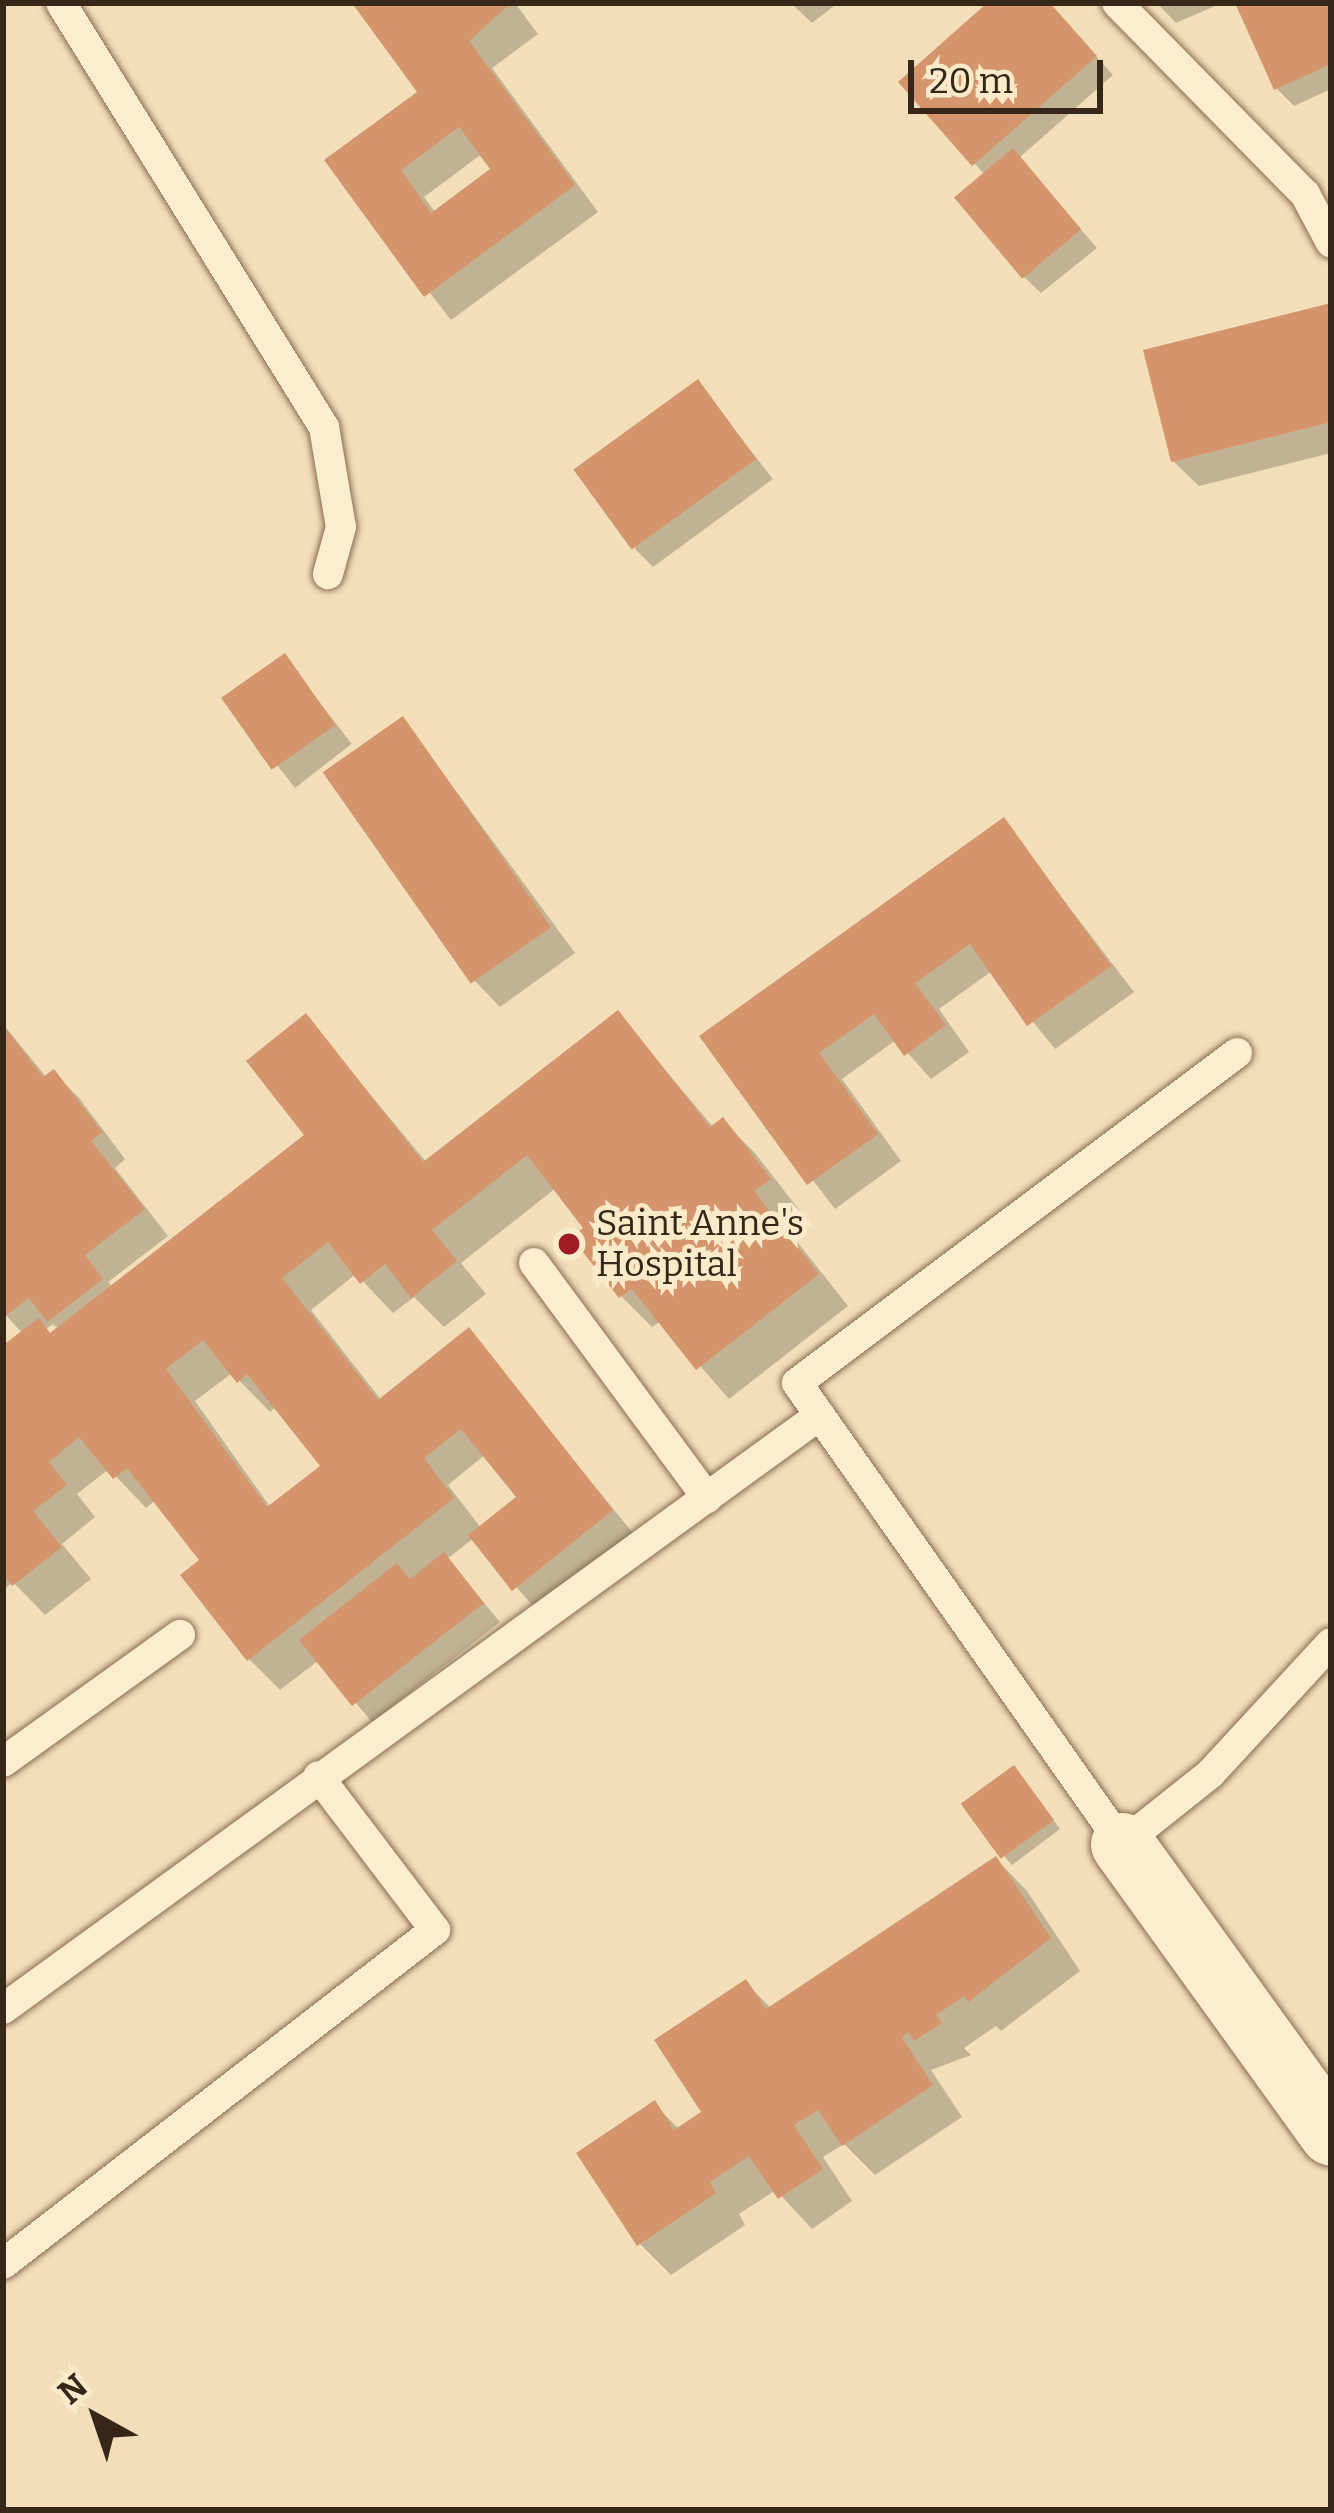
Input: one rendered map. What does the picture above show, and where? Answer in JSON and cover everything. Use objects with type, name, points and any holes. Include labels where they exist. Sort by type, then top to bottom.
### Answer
[{"type":"street","points":[[1122,1844],[1331,2134]]},
{"type":"lane","points":[[61,3],[324,427],[341,527],[328,574]]},
{"type":"lane","points":[[1118,3],[1304,194],[1331,243]]},
{"type":"lane","points":[[1237,1053],[797,1383],[1122,1844],[1210,1774],[1331,1643]]},
{"type":"lane","points":[[534,1263],[707,1498]]},
{"type":"lane","points":[[3,2009],[820,1415]]},
{"type":"lane","points":[[3,1762],[180,1635]]},
{"type":"lane","points":[[3,2264],[435,1930],[318,1776]]},
{"type":"building","points":[[352,3],[511,3],[469,41],[575,185],[424,297],[324,160],[417,92]],"holes":[[[459,127],[490,169],[431,213],[401,170]]]},
{"type":"building","points":[[987,3],[1050,3],[1097,56],[972,166],[898,82]]},
{"type":"building","points":[[1235,3],[1331,3],[1331,64],[1274,90]]},
{"type":"building","points":[[1013,148],[1081,229],[1022,279],[954,197]]},
{"type":"building","points":[[1331,303],[1331,422],[1171,462],[1143,350]]},
{"type":"building","points":[[698,379],[756,459],[632,550],[573,470]]},
{"type":"building","points":[[285,653],[335,725],[272,770],[221,698]]},
{"type":"building","points":[[403,716],[551,927],[471,984],[323,772]]},
{"type":"building","points":[[1004,817],[1111,966],[1027,1026],[970,944],[915,983],[946,1025],[904,1056],[874,1014],[819,1053],[878,1134],[807,1185],[699,1036]]},
{"type":"building","points":[[618,1010],[710,1127],[723,1117],[771,1179],[754,1191],[819,1274],[696,1370],[632,1289],[619,1298],[571,1237],[583,1228],[527,1155],[432,1230],[457,1261],[411,1298],[385,1264],[360,1284],[328,1242],[282,1278],[378,1400],[469,1327],[613,1510],[512,1591],[468,1535],[516,1497],[461,1429],[424,1458],[454,1498],[247,1661],[180,1575],[199,1560],[127,1468],[113,1479],[79,1437],[49,1462],[67,1485],[33,1511],[62,1547],[12,1586],[3,1574],[3,1345],[39,1318],[50,1333],[304,1135],[246,1061],[306,1013],[423,1162]],"holes":[[[203,1340],[237,1383],[247,1374],[320,1466],[267,1507],[166,1369]]]},
{"type":"building","points":[[3,1025],[43,1077],[54,1069],[102,1132],[91,1141],[145,1209],[85,1255],[103,1279],[47,1322],[29,1298],[3,1318]]},
{"type":"building","points":[[444,1552],[484,1603],[352,1706],[299,1640],[397,1563],[410,1579]]},
{"type":"building","points":[[1014,1765],[1054,1820],[1001,1859],[961,1804]]},
{"type":"building","points":[[996,1856],[1051,1938],[968,2002],[964,1996],[936,2015],[942,2023],[914,2041],[908,2032],[902,2038],[933,2085],[842,2146],[818,2110],[794,2125],[823,2169],[778,2199],[749,2156],[710,2182],[716,2193],[637,2246],[576,2153],[655,2100],[674,2130],[701,2112],[654,2040],[746,1979],[766,2009]]},
{"type":"place","name":"Saint Anne's Hospital","points":[[569,1244]]}]
